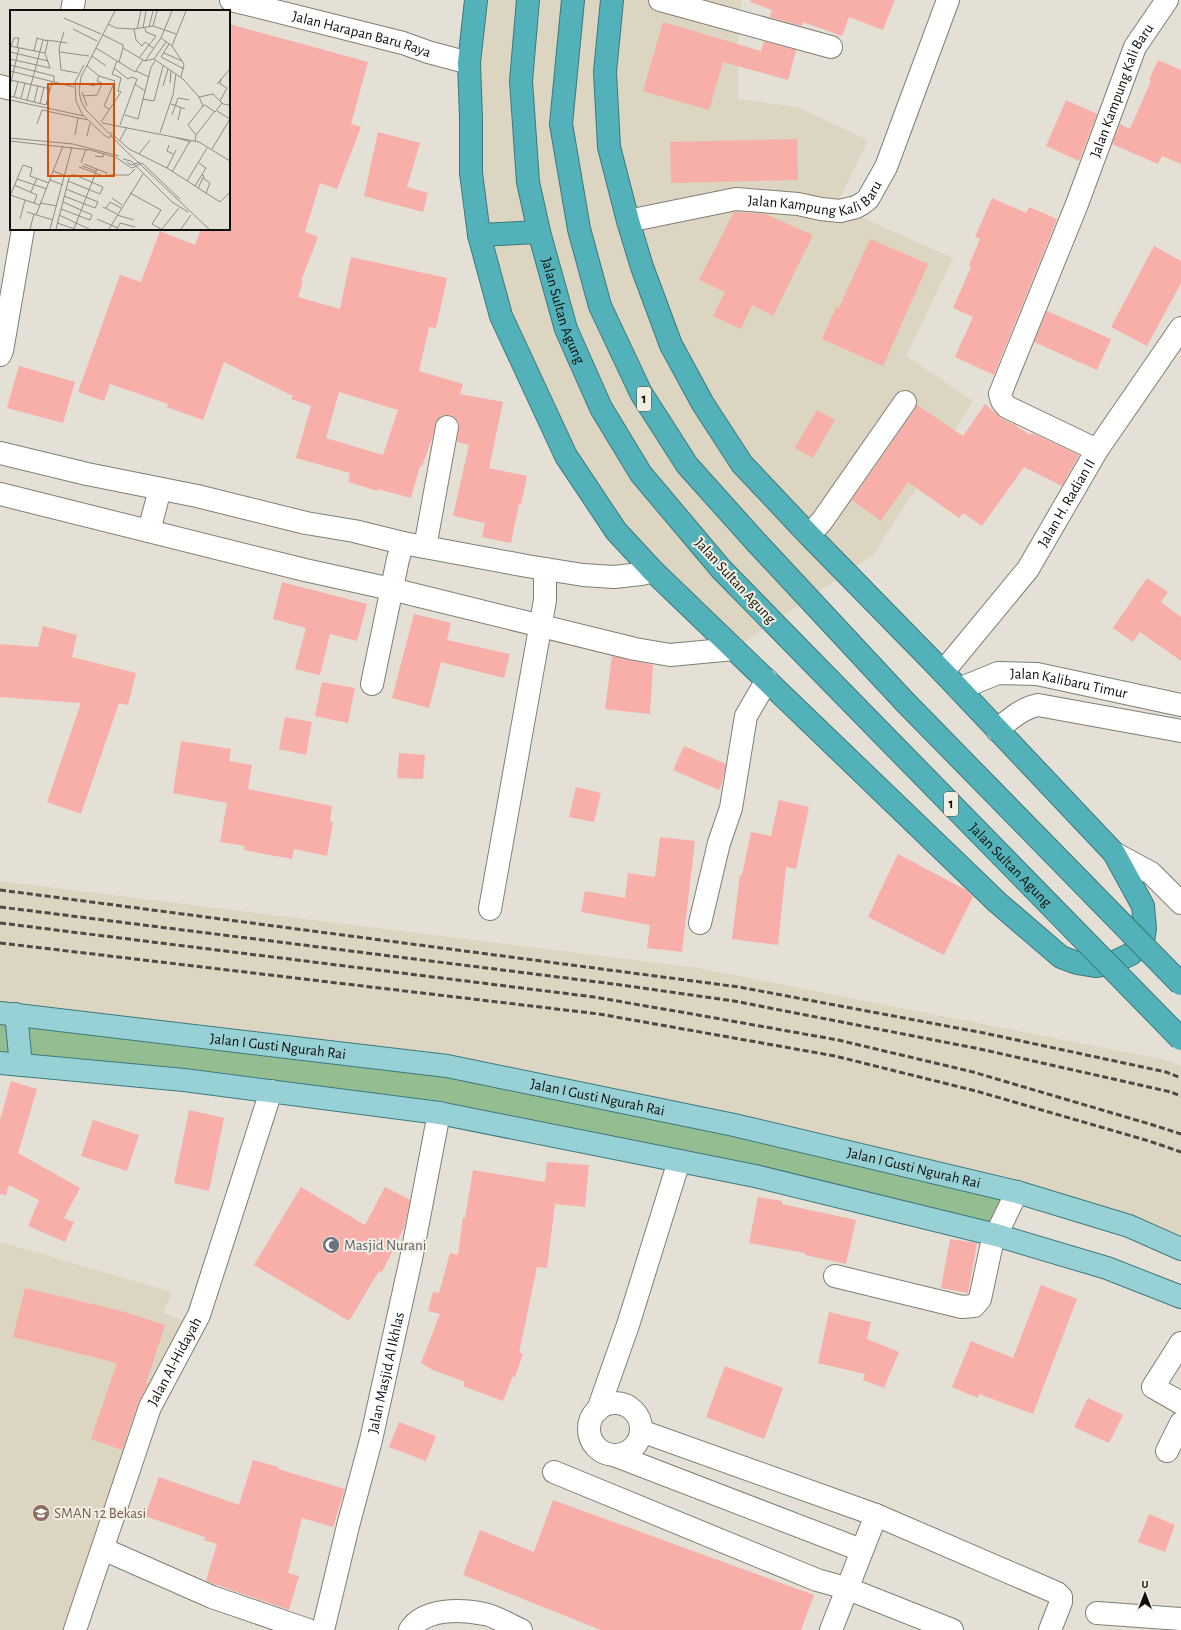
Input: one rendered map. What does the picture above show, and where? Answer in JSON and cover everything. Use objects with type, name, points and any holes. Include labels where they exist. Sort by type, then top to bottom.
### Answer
[{"type":"highway","points":[[476,0],[469,63],[471,174],[479,235],[501,316],[566,456],[616,531],[653,571],[998,903],[1061,957],[1077,963],[1095,966],[1110,964],[1130,954],[1143,942],[1145,928],[1143,906],[1114,854],[944,672],[809,535],[742,464],[703,404],[671,345],[642,267],[628,221],[610,147],[605,72],[612,0]]},
{"type":"highway","name":"Jalan Sultan Agung","points":[[528,0],[521,81],[528,182],[539,232],[566,329],[601,408],[641,474],[721,569],[1181,1039]]},
{"type":"highway","name":"1","points":[[572,0],[561,124],[579,229],[600,306],[641,393],[687,465],[756,542],[905,702],[1181,984]]},
{"type":"highway","points":[[479,235],[539,232]]},
{"type":"main road","points":[[8,1013],[10,1064],[184,1080],[439,1112],[755,1176],[996,1235],[1107,1268],[1181,1297]]},
{"type":"main road","name":"Jalan I Gusti Ngurah Rai","points":[[8,1013],[447,1066],[734,1125],[1017,1192],[1129,1226],[1181,1249]]},
{"type":"street","points":[[72,10],[74,0]]},
{"type":"street","name":"Jalan Harapan Baru Raya","points":[[231,0],[402,43],[469,63]]},
{"type":"street","points":[[660,0],[831,47]]},
{"type":"street","name":"Jalan Kampung Kali Baru","points":[[628,221],[736,199],[798,204],[840,211],[856,207],[863,203],[868,198],[886,167],[948,0]]},
{"type":"street","name":"Jalan Kampung Kali Baru","points":[[1097,450],[1007,407],[1002,401],[1000,394],[1076,204],[1135,47],[1167,0]]},
{"type":"street","points":[[0,86],[10,88]]},
{"type":"street","points":[[1,353],[23,230]]},
{"type":"street","name":"Jalan H. Radian II","points":[[944,672],[1028,569],[1097,450],[1181,328]]},
{"type":"street","points":[[809,535],[822,522],[905,402]]},
{"type":"street","points":[[425,546],[447,427]]},
{"type":"street","points":[[0,453],[87,474],[197,496],[306,523],[354,531],[400,551],[425,546],[527,566],[583,575],[614,577],[653,571]]},
{"type":"street","points":[[149,531],[160,489]]},
{"type":"street","points":[[0,494],[305,570],[542,614],[634,649],[670,655],[734,649]]},
{"type":"street","points":[[372,684],[400,551]]},
{"type":"street","points":[[490,909],[542,614],[545,568]]},
{"type":"street","name":"Jalan Kalibaru Timur","points":[[959,689],[998,673],[1037,674],[1181,705]]},
{"type":"street","points":[[700,923],[719,843],[731,808],[746,716],[767,680]]},
{"type":"street","name":"Jalan Kalibaru Timur","points":[[997,730],[1022,711],[1038,705],[1181,731]]},
{"type":"street","points":[[1114,854],[1151,873],[1181,903]]},
{"type":"street","name":"Jalan Al-Hidayah","points":[[75,1630],[150,1407],[199,1315],[271,1091]]},
{"type":"street","name":"Jalan Masjid Al Ikhlas","points":[[323,1630],[374,1425],[411,1259],[439,1112]]},
{"type":"street","points":[[679,1161],[628,1324],[598,1410],[592,1418],[589,1428],[591,1438],[596,1446],[604,1452],[861,1550]]},
{"type":"street","points":[[835,1276],[962,1307],[974,1306],[980,1299],[992,1243],[1017,1192]]},
{"type":"street","points":[[1181,1343],[1153,1387],[1181,1403]]},
{"type":"street","points":[[598,1410],[607,1404],[617,1403],[627,1406],[635,1412],[640,1421],[641,1431],[638,1441],[624,1454],[614,1455]]},
{"type":"street","points":[[1167,1451],[1181,1423]]},
{"type":"street","points":[[641,1431],[876,1514],[1057,1593],[1061,1597],[1061,1602],[1050,1630]]},
{"type":"street","points":[[554,1472],[817,1580],[846,1588],[952,1630]]},
{"type":"street","points":[[831,1630],[846,1588],[876,1514]]},
{"type":"street","points":[[103,1549],[212,1597],[308,1630]]},
{"type":"street","points":[[410,1630],[412,1626],[427,1616],[444,1611],[485,1614],[520,1630]]},
{"type":"street","points":[[1097,1613],[1181,1619]]},
{"type":"shaded area","points":[[476,0],[742,0],[738,19],[738,99],[797,107],[868,140],[836,206],[953,258],[906,356],[973,401],[873,555],[734,649],[675,592],[566,456],[479,235]]},
{"type":"shaded area","points":[[0,881],[698,968],[1165,1060],[1181,1066],[1181,1251],[1108,1220],[0,1013]]},
{"type":"shaded area","name":"SMAN 12 Bekasi","points":[[0,1242],[172,1292],[163,1313],[191,1323],[79,1630],[0,1630]]},
{"type":"green space","points":[[0,1013],[447,1066],[1017,1192],[996,1235],[439,1113],[0,1063]]},
{"type":"building","points":[[751,0],[895,0],[883,30],[849,17],[842,36],[803,22],[802,26],[770,17],[772,10],[750,2]]},
{"type":"building","points":[[663,22],[761,51],[764,41],[796,50],[788,80],[723,62],[709,110],[643,91]]},
{"type":"building","points":[[230,24],[368,62],[351,124],[361,127],[337,189],[320,183],[305,232],[318,237],[301,281],[303,281],[298,297],[340,309],[351,257],[447,278],[436,328],[429,327],[419,371],[463,384],[460,394],[503,402],[489,468],[527,476],[521,505],[519,504],[511,543],[482,537],[485,523],[453,516],[469,445],[457,442],[459,423],[450,415],[442,415],[435,424],[433,436],[422,466],[420,466],[411,498],[378,489],[378,491],[348,482],[350,473],[296,458],[311,406],[291,399],[293,396],[224,362],[203,420],[167,407],[168,404],[110,384],[104,401],[78,392],[120,275],[141,282],[160,231],[195,245],[201,230],[230,230]],"holes":[[[339,392],[398,410],[383,455],[326,438]]]},
{"type":"building","points":[[1158,60],[1181,70],[1181,164],[1162,156],[1158,164],[1112,144],[1120,124],[1130,129],[1151,81],[1149,80]]},
{"type":"building","points":[[1066,100],[1097,114],[1079,161],[1046,146]]},
{"type":"building","points":[[378,132],[420,143],[407,187],[428,193],[423,212],[364,196]]},
{"type":"building","points":[[797,139],[798,180],[671,183],[670,142]]},
{"type":"building","points":[[992,198],[1026,213],[1029,207],[1057,219],[994,375],[955,357],[973,317],[953,308],[971,267],[969,265],[980,239],[975,237]]},
{"type":"building","points":[[734,212],[765,214],[813,235],[773,316],[752,305],[741,329],[713,316],[725,292],[699,280]]},
{"type":"building","points":[[870,239],[928,264],[883,366],[822,339],[836,307],[839,308]]},
{"type":"building","points":[[1154,246],[1181,261],[1181,283],[1147,346],[1111,327]]},
{"type":"building","points":[[1047,311],[1111,339],[1097,370],[1034,342]]},
{"type":"building","points":[[19,366],[75,382],[63,423],[7,408]]},
{"type":"building","points":[[985,404],[1001,418],[1030,435],[1032,433],[1079,455],[1062,486],[1024,467],[982,526],[963,513],[959,518],[908,482],[881,521],[852,500],[917,405],[963,436]]},
{"type":"building","points":[[817,410],[835,420],[813,458],[795,448]]},
{"type":"building","points":[[1147,578],[1168,592],[1161,602],[1181,617],[1181,661],[1140,632],[1133,642],[1113,628]]},
{"type":"building","points":[[282,582],[367,604],[357,641],[330,634],[320,675],[295,669],[306,628],[273,619]]},
{"type":"building","points":[[414,614],[451,623],[447,640],[510,654],[504,678],[441,662],[429,708],[392,698]]},
{"type":"building","points":[[43,626],[77,635],[72,657],[136,673],[128,705],[119,703],[81,814],[47,802],[81,703],[0,697],[0,644],[38,647]]},
{"type":"building","points":[[612,656],[653,665],[650,714],[605,709]]},
{"type":"building","points":[[322,682],[355,688],[348,723],[315,716]]},
{"type":"building","points":[[285,717],[312,722],[306,755],[279,749]]},
{"type":"building","points":[[181,741],[231,749],[229,761],[252,765],[248,789],[332,806],[330,822],[333,822],[327,856],[294,849],[292,859],[244,850],[245,846],[220,842],[227,803],[173,793]]},
{"type":"building","points":[[684,746],[726,764],[719,790],[673,770]]},
{"type":"building","points":[[399,753],[425,755],[423,779],[397,778]]},
{"type":"building","points":[[576,787],[601,793],[594,822],[569,817]]},
{"type":"building","points":[[779,800],[809,807],[796,869],[786,867],[778,945],[732,939],[740,875],[742,875],[751,832],[771,836]]},
{"type":"building","points":[[660,837],[695,841],[682,952],[647,948],[650,925],[581,912],[585,891],[625,898],[628,873],[655,877]]},
{"type":"building","points":[[898,854],[966,890],[973,897],[944,955],[868,917]]},
{"type":"building","points":[[11,1081],[37,1089],[18,1153],[80,1188],[64,1218],[74,1222],[65,1242],[28,1226],[39,1200],[9,1185],[6,1195],[0,1194],[0,1120]]},
{"type":"building","points":[[189,1110],[224,1118],[209,1191],[174,1183]]},
{"type":"building","points":[[93,1120],[139,1135],[127,1171],[81,1156]]},
{"type":"building","points":[[547,1162],[589,1165],[585,1207],[555,1204],[547,1268],[537,1267],[519,1353],[523,1354],[515,1377],[513,1376],[503,1401],[463,1386],[465,1382],[433,1370],[421,1363],[440,1314],[428,1311],[433,1292],[439,1293],[450,1253],[458,1255],[463,1217],[465,1218],[473,1170],[545,1182]]},
{"type":"building","name":"Masjid Nurani","points":[[301,1187],[365,1225],[385,1187],[410,1200],[404,1228],[382,1272],[379,1271],[349,1321],[254,1265]]},
{"type":"building","points":[[758,1197],[782,1201],[782,1204],[856,1220],[846,1264],[805,1255],[805,1253],[749,1243]]},
{"type":"building","points":[[950,1239],[977,1243],[968,1293],[941,1288]]},
{"type":"building","points":[[1041,1285],[1077,1299],[1033,1414],[979,1394],[978,1398],[952,1387],[971,1341],[1013,1358]]},
{"type":"building","points":[[25,1288],[121,1311],[165,1325],[146,1383],[148,1384],[138,1403],[122,1450],[91,1439],[117,1363],[13,1337]]},
{"type":"building","points":[[829,1312],[871,1322],[867,1339],[899,1352],[884,1388],[863,1380],[865,1374],[818,1363]]},
{"type":"building","points":[[725,1366],[783,1388],[764,1439],[706,1417]]},
{"type":"building","points":[[1088,1398],[1123,1415],[1109,1443],[1074,1427]]},
{"type":"building","points":[[399,1422],[436,1436],[426,1461],[389,1447]]},
{"type":"building","points":[[253,1460],[345,1489],[333,1527],[302,1518],[288,1573],[299,1576],[289,1610],[206,1581],[217,1544],[204,1540],[205,1537],[145,1516],[159,1477],[239,1505]]},
{"type":"building","points":[[553,1500],[814,1595],[801,1630],[601,1630],[463,1575],[480,1530],[534,1552]]},
{"type":"building","points":[[1149,1514],[1175,1525],[1165,1552],[1138,1542]]},
{"type":"railway","points":[[0,890],[739,987],[984,1033],[1166,1072],[1181,1078]]},
{"type":"railway","points":[[0,907],[614,984],[734,1001],[980,1049],[1171,1092],[1181,1096]]},
{"type":"railway","points":[[0,923],[594,997],[838,1040],[973,1072],[1181,1134]]},
{"type":"railway","points":[[0,943],[599,1014],[835,1056],[976,1091],[1149,1141],[1181,1152]]},
{"type":"place","name":"Masjid Nurani","points":[[331,1245]]},
{"type":"place","name":"SMAN 12 Bekasi","points":[[41,1513]]}]
